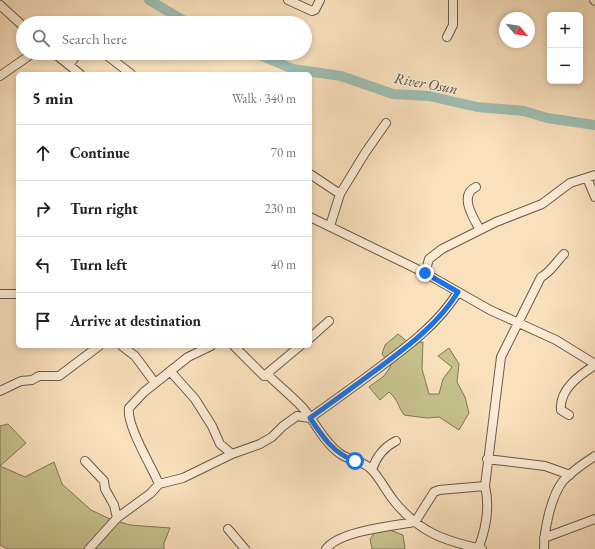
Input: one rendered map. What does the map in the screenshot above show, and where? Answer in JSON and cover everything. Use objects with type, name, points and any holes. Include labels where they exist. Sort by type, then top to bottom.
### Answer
[{"type":"street","points":[[288,0],[312,11],[315,10],[320,0]]},
{"type":"street","points":[[447,37],[453,25],[452,0]]},
{"type":"street","points":[[0,5],[16,20]]},
{"type":"street","points":[[0,76],[23,60]]},
{"type":"street","points":[[63,60],[78,72]]},
{"type":"street","points":[[69,65],[73,60]]},
{"type":"street","points":[[113,60],[128,72]]},
{"type":"street","points":[[330,226],[340,194],[365,153],[386,123]]},
{"type":"street","points":[[312,175],[340,194]]},
{"type":"street","points":[[425,273],[429,259],[433,255],[496,222],[542,204],[570,183],[595,175]]},
{"type":"street","points":[[587,178],[595,197]]},
{"type":"street","points":[[476,187],[470,193],[468,204],[480,230]]},
{"type":"street","points":[[312,219],[330,226],[425,273],[490,310],[556,340],[595,364],[570,384],[564,395],[561,410],[569,415]]},
{"type":"street","points":[[236,348],[264,376],[268,375],[303,408],[319,432],[339,453],[346,458],[367,466],[372,470],[395,502],[422,529],[436,536],[480,549],[487,511],[488,500],[485,486],[501,357],[541,277],[548,274],[554,264],[564,254]]},
{"type":"street","points":[[89,549],[117,518],[151,494],[159,484],[183,478],[232,454],[246,450],[272,437],[283,426],[297,416],[310,418],[400,353],[427,330],[431,324],[448,309],[458,292]]},
{"type":"street","points":[[0,294],[16,294]]},
{"type":"street","points":[[312,336],[329,322]]},
{"type":"street","points":[[0,391],[21,381],[32,380],[39,376],[59,376],[96,348]]},
{"type":"street","points":[[125,348],[135,356],[155,383]]},
{"type":"street","points":[[159,484],[143,454],[129,412],[132,403],[188,357],[207,348]]},
{"type":"street","points":[[264,376],[298,348]]},
{"type":"street","points":[[170,371],[195,399],[212,426],[220,444],[232,454]]},
{"type":"street","points":[[372,470],[384,448],[396,441]]},
{"type":"street","points":[[544,549],[544,538],[555,493],[563,481],[595,456]]},
{"type":"street","points":[[488,459],[545,466],[570,475]]},
{"type":"street","points":[[85,461],[104,481],[105,489],[114,505],[117,518]]},
{"type":"street","points":[[415,522],[434,492],[438,490],[485,486]]},
{"type":"street","points":[[544,538],[595,519]]},
{"type":"street","points":[[326,549],[339,538],[383,526],[415,522]]},
{"type":"street","points":[[228,529],[245,549]]},
{"type":"shaded area","points":[[398,334],[410,344],[423,342],[422,369],[429,394],[439,394],[443,379],[452,367],[438,356],[449,348],[459,364],[457,382],[465,397],[469,413],[459,430],[439,417],[427,418],[404,415],[389,392],[380,400],[369,387],[384,376],[391,366],[382,354],[385,345]]},
{"type":"shaded area","points":[[8,424],[26,443],[0,466],[0,426]]},
{"type":"shaded area","points":[[54,462],[62,484],[91,510],[110,519],[130,525],[170,528],[164,543],[164,549],[8,549],[0,545],[0,466],[25,477]]},
{"type":"shaded area","points":[[390,530],[403,535],[405,549],[372,549],[370,539],[376,531]]},
{"type":"waterway","name":"River Osun","points":[[149,0],[176,16]]},
{"type":"waterway","name":"River Osun","points":[[272,60],[293,69],[341,76],[393,94],[429,96],[477,107],[524,111],[547,118],[595,125]]},
{"type":"route","points":[[355,461],[346,458],[331,446],[310,418],[400,353],[427,330],[431,324],[448,309],[458,292],[425,273]]}]
